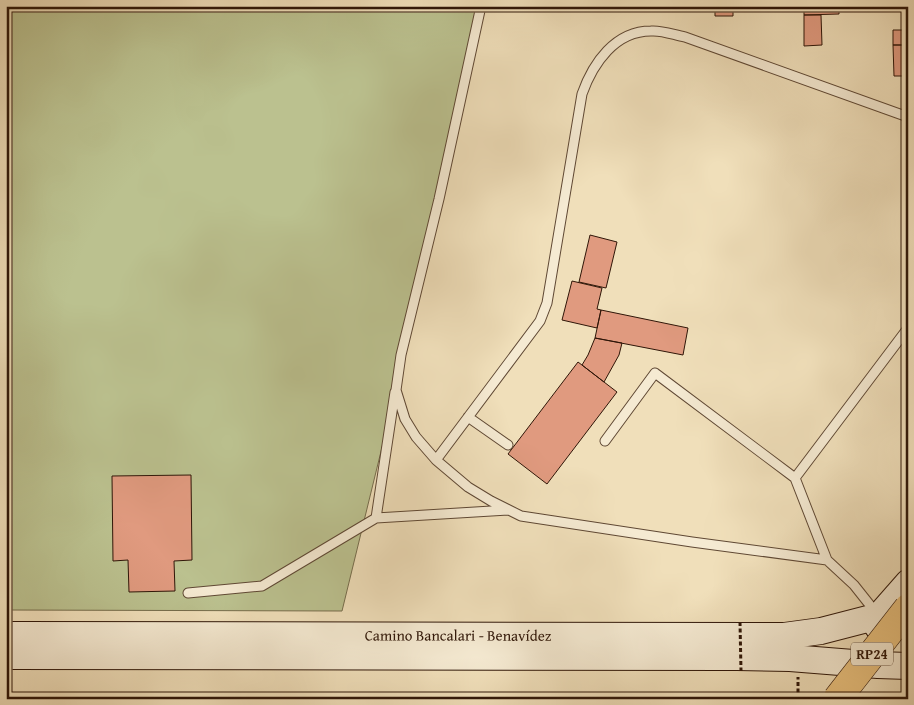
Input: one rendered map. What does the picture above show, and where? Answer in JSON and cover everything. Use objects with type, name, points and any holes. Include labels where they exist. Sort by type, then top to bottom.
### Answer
[{"type":"main road","points":[[874,665],[879,616],[908,583]]},
{"type":"main road","name":"RP24","points":[[837,699],[908,608]]},
{"type":"main road","name":"Camino Bancalari - Benavídez","points":[[6,636],[784,636],[821,631],[879,616],[908,615]]},
{"type":"main road","name":"RP24","points":[[859,699],[908,636]]},
{"type":"main road","name":"Camino Bancalari - Benavídez","points":[[6,656],[738,657],[824,660],[908,666]]},
{"type":"lane","points":[[376,518],[401,355],[439,199],[480,6]]},
{"type":"lane","points":[[436,460],[540,321],[547,303],[582,94],[599,58],[615,43],[635,33],[652,30],[685,37],[908,117]]},
{"type":"lane","points":[[795,478],[908,328]]},
{"type":"lane","points":[[604,441],[654,372],[795,478],[827,560],[854,585],[879,616]]},
{"type":"lane","points":[[396,390],[405,419],[416,437],[436,460],[468,487],[521,516],[801,558],[827,560]]},
{"type":"lane","points":[[468,417],[508,445]]},
{"type":"lane","points":[[188,593],[262,586],[376,518],[508,510]]},
{"type":"path","points":[[740,622],[741,671]]},
{"type":"green space","points":[[6,6],[481,6],[396,390],[342,611],[6,610]]},
{"type":"building","points":[[715,6],[733,6],[733,16],[715,16]]},
{"type":"building","points":[[804,6],[839,6],[839,14],[804,15]]},
{"type":"building","points":[[804,15],[821,15],[822,45],[804,46]]},
{"type":"building","points":[[893,30],[908,30],[908,45],[893,45]]},
{"type":"building","points":[[893,45],[908,45],[908,76],[894,76]]},
{"type":"building","points":[[590,235],[617,242],[606,288],[579,282]]},
{"type":"building","points":[[572,281],[602,288],[597,309],[601,310],[597,328],[562,320]]},
{"type":"building","points":[[601,310],[688,328],[683,355],[595,338]]},
{"type":"building","points":[[595,338],[622,343],[619,355],[604,382],[582,365]]},
{"type":"building","points":[[578,362],[617,392],[547,484],[508,454]]},
{"type":"building","points":[[191,475],[192,560],[174,561],[175,591],[129,592],[128,560],[113,561],[112,476]]}]
